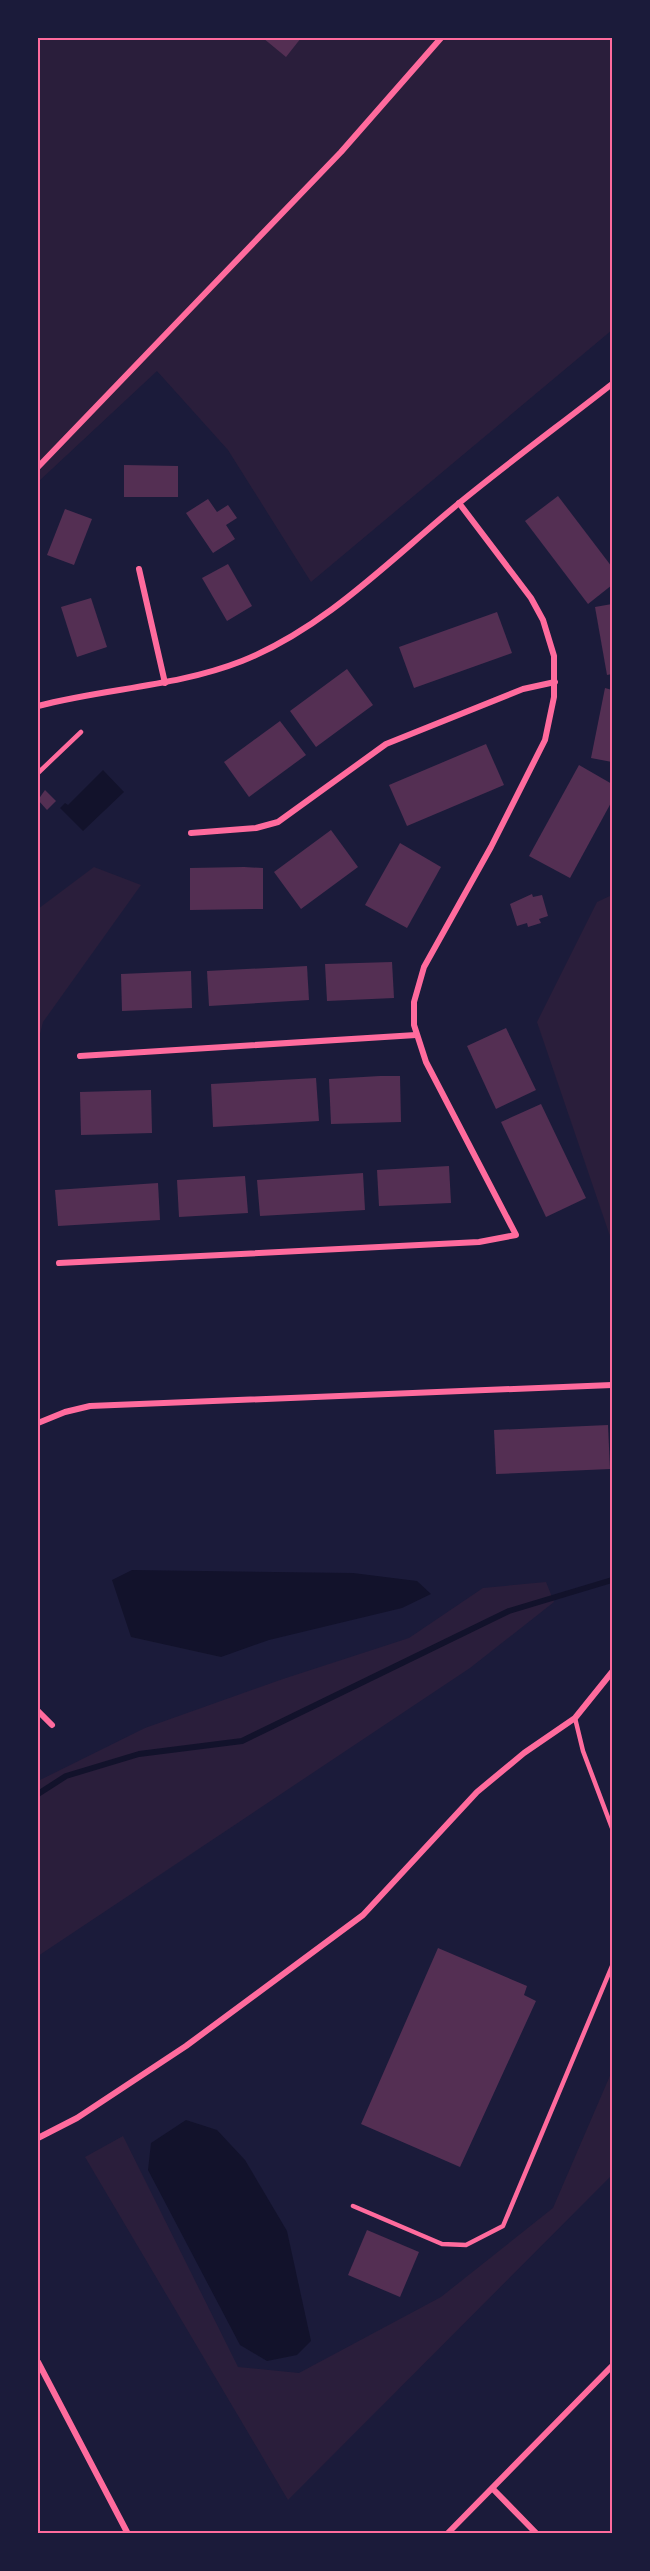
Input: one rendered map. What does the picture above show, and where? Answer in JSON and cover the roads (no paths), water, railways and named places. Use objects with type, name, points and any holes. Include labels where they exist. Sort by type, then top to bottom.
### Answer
[{"type":"street","points":[[38,467],[341,152],[441,38]]},
{"type":"street","points":[[38,706],[165,683],[241,661],[288,639],[358,588],[459,503],[612,384]]},
{"type":"street","points":[[59,1263],[479,1242],[516,1235],[426,1062],[416,1035],[414,1002],[418,982],[491,847],[545,740],[554,697],[554,656],[543,620],[531,598],[459,503]]},
{"type":"street","points":[[139,569],[165,683]]},
{"type":"street","points":[[191,833],[256,828],[278,822],[386,744],[523,689],[555,682]]},
{"type":"street","points":[[80,1056],[416,1035]]},
{"type":"street","points":[[38,1423],[65,1412],[90,1406],[612,1385]]},
{"type":"street","points":[[38,2138],[77,2118],[186,2046],[363,1915],[477,1792],[524,1753],[575,1718],[612,1672]]},
{"type":"street","points":[[38,1711],[52,1725]]},
{"type":"street","points":[[38,2362],[128,2534]]},
{"type":"street","points":[[447,2534],[612,2366]]},
{"type":"street","points":[[493,2489],[537,2534]]},
{"type":"lane","points":[[38,773],[81,732]]},
{"type":"lane","points":[[575,1718],[583,1751],[612,1828]]},
{"type":"lane","points":[[352,2206],[442,2244],[466,2245],[503,2226],[612,1966]]},
{"type":"waterway","points":[[38,1794],[66,1776],[139,1754],[242,1741],[509,1611],[612,1580]]}]
